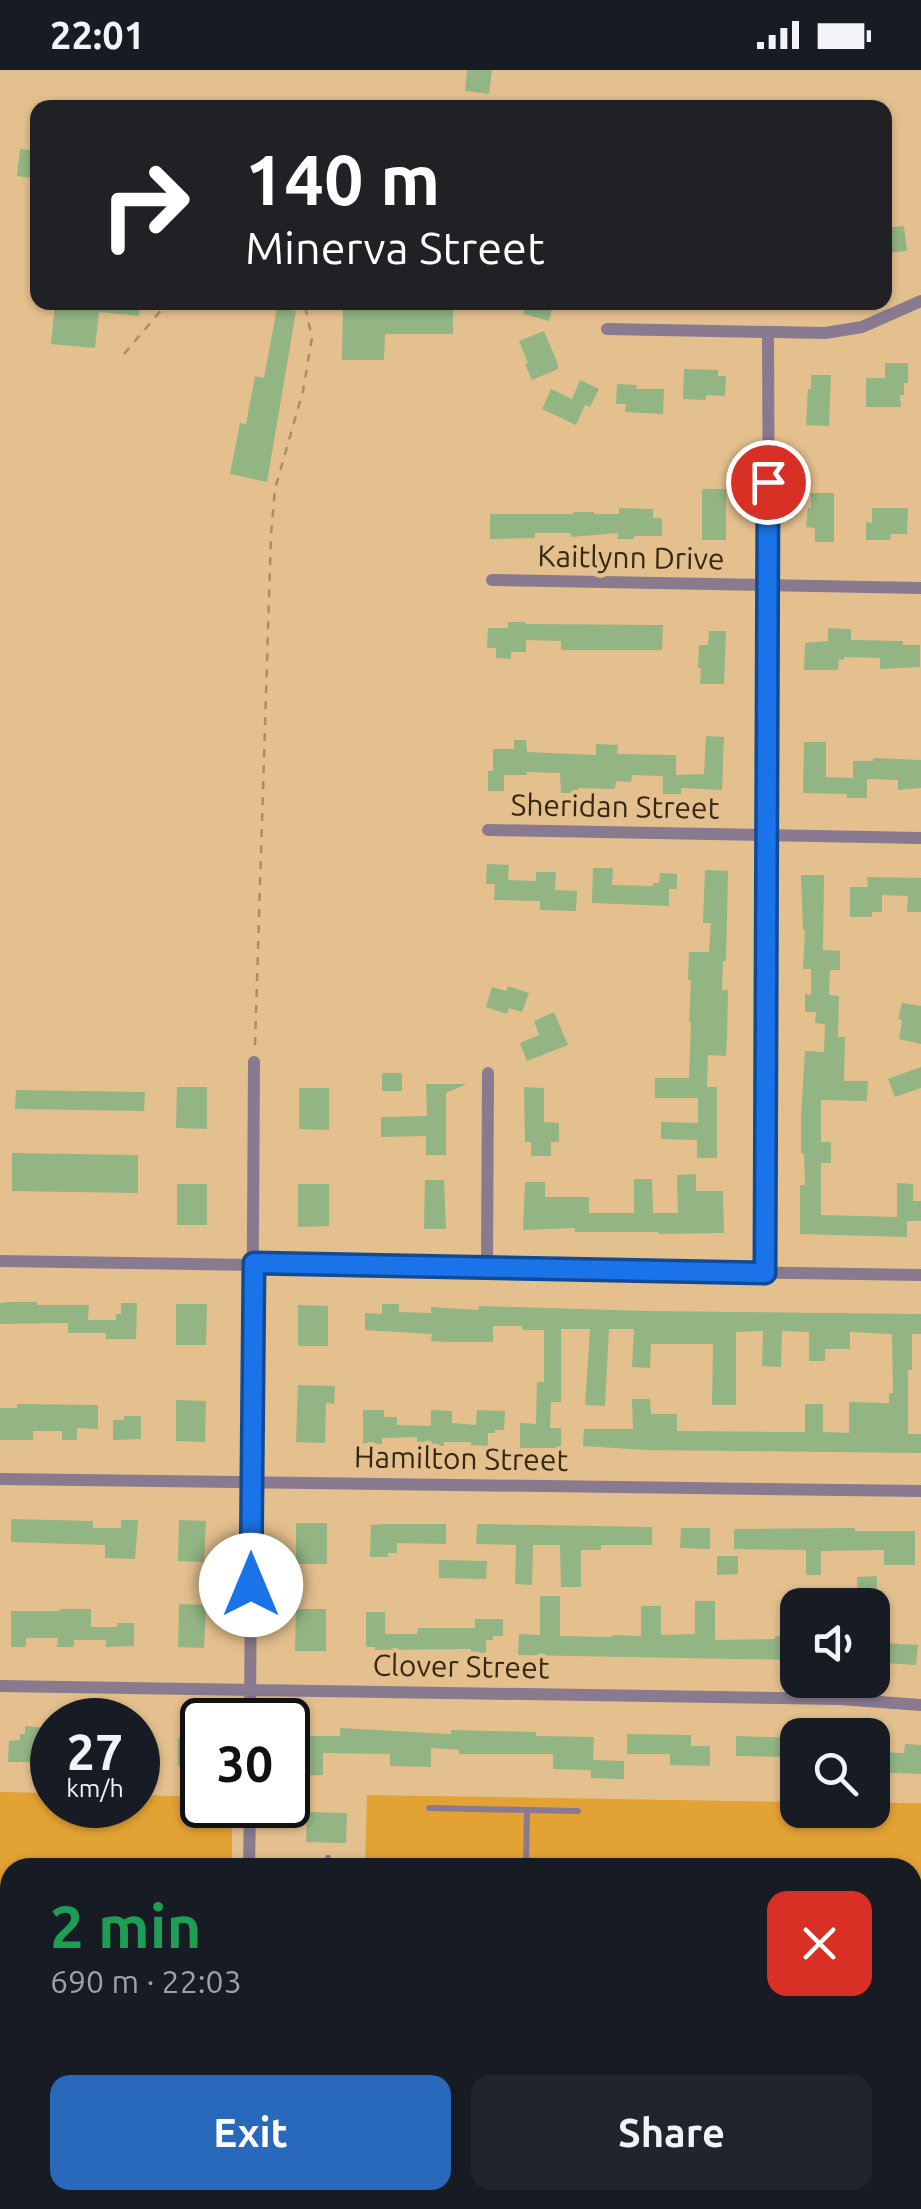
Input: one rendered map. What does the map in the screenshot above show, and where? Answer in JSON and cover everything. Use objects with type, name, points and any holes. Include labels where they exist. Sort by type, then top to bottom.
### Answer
[{"type":"street","points":[[607,329],[826,332],[862,327],[921,302]]},
{"type":"street","points":[[765,1273],[768,333]]},
{"type":"street","name":"Kaitlynn Drive","points":[[492,580],[921,588]]},
{"type":"street","name":"Sheridan Street","points":[[488,830],[921,838]]},
{"type":"street","points":[[250,1698],[254,1062]]},
{"type":"street","points":[[487,1268],[488,1073]]},
{"type":"street","points":[[0,1261],[921,1275]]},
{"type":"street","name":"Hamilton Street","points":[[0,1479],[921,1492]]},
{"type":"street","name":"Clover Street","points":[[0,1686],[821,1698],[921,1704]]},
{"type":"street","points":[[249,1858],[250,1828]]},
{"type":"lane","points":[[429,1808],[578,1811]]},
{"type":"lane","points":[[526,1858],[527,1810]]},
{"type":"path","points":[[124,354],[161,310]]},
{"type":"path","points":[[254,1062],[271,535],[275,490],[302,392],[312,338],[306,310]]},
{"type":"shaded area","points":[[0,1792],[30,1793],[30,1828],[160,1828],[160,1796],[180,1796],[180,1828],[232,1828],[232,1858],[0,1858]]},
{"type":"shaded area","points":[[367,1795],[780,1802],[780,1828],[890,1828],[890,1803],[921,1803],[921,1858],[365,1858]]},
{"type":"building","points":[[467,70],[492,70],[489,94],[465,91]]},
{"type":"building","points":[[20,149],[30,150],[30,178],[17,176]]},
{"type":"building","points":[[904,226],[907,251],[892,252],[892,227]]},
{"type":"building","points":[[54,310],[139,310],[139,316],[99,312],[95,348],[51,344]]},
{"type":"building","points":[[277,310],[296,311],[267,482],[230,474],[240,423],[246,424],[255,376],[264,378]]},
{"type":"building","points":[[343,310],[453,310],[453,334],[385,334],[384,360],[342,360]]},
{"type":"building","points":[[524,310],[552,310],[549,321],[523,314]]},
{"type":"building","points":[[544,331],[558,369],[532,380],[519,341]]},
{"type":"building","points":[[885,363],[908,363],[908,383],[904,383],[904,395],[900,395],[901,407],[866,407],[866,378],[885,378]]},
{"type":"building","points":[[684,369],[718,370],[718,376],[726,376],[725,396],[683,399]]},
{"type":"building","points":[[811,375],[831,375],[829,426],[806,425]]},
{"type":"building","points":[[580,380],[599,389],[590,407],[585,405],[576,425],[542,409],[551,389],[572,399]]},
{"type":"building","points":[[617,384],[664,389],[663,414],[625,412],[626,404],[616,404]]},
{"type":"building","points":[[702,489],[726,489],[726,540],[702,540]]},
{"type":"building","points":[[811,493],[834,493],[834,542],[815,542],[815,528],[806,527]]},
{"type":"building","points":[[619,508],[653,509],[653,518],[662,518],[662,536],[617,539],[618,533],[571,537],[571,533],[535,533],[535,538],[490,539],[490,514],[619,514]]},
{"type":"building","points":[[872,508],[908,508],[907,534],[891,534],[890,540],[866,540],[866,522],[872,523]]},
{"type":"building","points":[[508,622],[663,625],[662,650],[561,650],[561,641],[526,640],[526,652],[511,652],[511,659],[496,658],[496,648],[487,648],[488,628],[508,628]]},
{"type":"building","points":[[828,628],[851,629],[851,640],[920,645],[920,667],[880,669],[880,658],[844,657],[839,659],[838,670],[804,670],[805,643],[828,641]]},
{"type":"building","points":[[709,631],[726,631],[724,684],[700,684],[699,645],[708,645]]},
{"type":"building","points":[[706,736],[724,737],[722,790],[681,788],[681,794],[663,794],[663,776],[632,775],[631,782],[616,781],[615,789],[578,788],[578,793],[561,793],[560,773],[527,772],[504,775],[504,791],[488,791],[493,749],[514,749],[514,740],[526,740],[527,752],[596,755],[596,744],[618,745],[617,754],[676,755],[676,775],[704,774]]},
{"type":"building","points":[[804,742],[826,742],[826,777],[853,778],[853,761],[921,760],[921,788],[898,790],[898,780],[867,779],[867,798],[803,793]]},
{"type":"building","points":[[487,864],[509,865],[508,880],[536,881],[536,872],[556,872],[555,890],[577,891],[576,911],[540,910],[540,901],[494,900],[495,884],[486,884]]},
{"type":"building","points":[[593,868],[613,868],[612,885],[653,886],[659,883],[660,873],[677,874],[677,889],[669,889],[669,906],[592,903]]},
{"type":"building","points":[[705,870],[728,871],[722,990],[728,990],[726,1056],[708,1055],[707,1087],[717,1087],[717,1158],[697,1158],[697,1140],[661,1139],[661,1122],[698,1123],[698,1098],[655,1098],[655,1078],[689,1078],[689,952],[709,952],[711,923],[703,923]]},
{"type":"building","points":[[801,875],[824,875],[823,950],[840,951],[840,970],[830,970],[829,995],[839,996],[838,1037],[845,1037],[844,1081],[868,1081],[867,1101],[821,1100],[821,1142],[831,1142],[831,1163],[821,1163],[821,1215],[897,1217],[897,1183],[913,1184],[913,1201],[921,1201],[921,1221],[907,1221],[907,1237],[800,1234],[800,1185],[805,1185],[801,1116],[805,1051],[824,1052],[825,1024],[815,1023],[816,1012],[805,1012],[805,994],[811,995],[811,969],[803,969]]},
{"type":"building","points":[[867,877],[921,878],[921,912],[907,912],[908,896],[882,895],[882,912],[872,912],[872,917],[850,917],[850,887],[868,887]]},
{"type":"building","points":[[508,986],[529,993],[522,1012],[509,1008],[507,1014],[486,1007],[492,987],[506,991]]},
{"type":"building","points":[[902,1003],[921,1006],[921,1044],[899,1039]]},
{"type":"building","points":[[554,1012],[568,1045],[527,1061],[520,1043],[539,1035],[534,1021]]},
{"type":"building","points":[[921,1067],[921,1088],[895,1097],[888,1079]]},
{"type":"building","points":[[382,1073],[402,1073],[402,1091],[382,1091]]},
{"type":"building","points":[[426,1084],[467,1084],[446,1093],[446,1155],[426,1155],[426,1136],[381,1137],[381,1117],[427,1116]]},
{"type":"building","points":[[177,1087],[207,1087],[207,1129],[176,1128]]},
{"type":"building","points":[[524,1087],[544,1088],[544,1122],[559,1123],[559,1142],[551,1142],[551,1156],[531,1156],[531,1142],[525,1142]]},
{"type":"building","points":[[299,1088],[329,1088],[329,1130],[299,1129]]},
{"type":"building","points":[[16,1090],[145,1092],[144,1111],[15,1109]]},
{"type":"building","points":[[12,1153],[138,1155],[138,1193],[12,1191]]},
{"type":"building","points":[[696,1174],[696,1191],[723,1191],[724,1233],[523,1230],[525,1182],[545,1182],[545,1197],[589,1197],[589,1213],[634,1213],[634,1179],[652,1179],[653,1213],[678,1213],[677,1175]]},
{"type":"building","points":[[425,1180],[444,1180],[446,1229],[424,1229]]},
{"type":"building","points":[[177,1184],[207,1184],[207,1225],[177,1225]]},
{"type":"building","points":[[298,1184],[329,1184],[329,1226],[298,1227]]},
{"type":"building","points":[[0,1303],[89,1305],[88,1320],[116,1320],[116,1314],[121,1314],[121,1303],[137,1303],[136,1339],[106,1339],[106,1333],[68,1333],[68,1323],[0,1324]]},
{"type":"building","points":[[176,1304],[207,1304],[206,1345],[176,1345]]},
{"type":"building","points":[[382,1304],[399,1304],[399,1312],[431,1313],[431,1307],[479,1310],[479,1306],[921,1314],[921,1334],[912,1334],[912,1370],[908,1370],[908,1434],[921,1434],[921,1453],[583,1446],[584,1429],[633,1429],[632,1399],[650,1399],[651,1414],[677,1414],[677,1431],[805,1432],[805,1404],[823,1404],[823,1432],[849,1433],[849,1402],[889,1403],[889,1393],[893,1393],[892,1334],[850,1332],[850,1349],[825,1349],[825,1361],[809,1361],[809,1332],[782,1331],[781,1367],[762,1366],[763,1331],[736,1332],[736,1405],[712,1405],[713,1344],[651,1344],[650,1368],[632,1367],[634,1329],[609,1329],[605,1406],[585,1405],[590,1329],[561,1329],[561,1402],[551,1402],[550,1428],[561,1428],[561,1448],[520,1448],[520,1423],[536,1424],[537,1382],[544,1382],[544,1330],[493,1326],[493,1342],[448,1342],[431,1341],[432,1334],[365,1330],[365,1313],[382,1314]]},
{"type":"building","points":[[298,1305],[328,1306],[328,1346],[298,1346]]},
{"type":"building","points":[[298,1385],[335,1386],[334,1404],[326,1403],[325,1443],[296,1442]]},
{"type":"building","points":[[176,1400],[206,1401],[205,1442],[176,1441]]},
{"type":"building","points":[[17,1404],[98,1405],[98,1429],[77,1428],[77,1440],[62,1440],[62,1431],[33,1431],[33,1440],[0,1440],[0,1408],[17,1408]]},
{"type":"building","points":[[363,1410],[384,1410],[384,1417],[397,1417],[397,1425],[431,1426],[431,1410],[452,1411],[452,1423],[476,1425],[477,1410],[505,1411],[504,1430],[488,1433],[488,1446],[471,1442],[417,1445],[417,1437],[382,1438],[382,1444],[363,1443]]},
{"type":"building","points":[[124,1416],[141,1416],[141,1439],[113,1440],[113,1420],[124,1420]]},
{"type":"building","points":[[11,1519],[93,1521],[93,1528],[121,1528],[121,1520],[138,1520],[135,1559],[105,1558],[105,1545],[11,1542]]},
{"type":"building","points":[[179,1520],[206,1521],[204,1562],[178,1561]]},
{"type":"building","points":[[296,1523],[327,1523],[327,1564],[296,1564]]},
{"type":"building","points":[[446,1524],[446,1544],[397,1543],[397,1553],[370,1557],[371,1525]]},
{"type":"building","points":[[477,1524],[652,1527],[652,1545],[601,1545],[601,1550],[581,1550],[581,1587],[561,1587],[560,1545],[533,1545],[532,1585],[515,1584],[516,1545],[476,1544]]},
{"type":"building","points":[[681,1528],[710,1528],[710,1549],[680,1548]]},
{"type":"building","points":[[734,1529],[915,1531],[915,1565],[884,1565],[884,1550],[821,1551],[821,1575],[806,1575],[806,1550],[734,1549]]},
{"type":"building","points":[[717,1556],[738,1556],[738,1574],[717,1575]]},
{"type":"building","points":[[439,1560],[487,1561],[486,1579],[439,1578]]},
{"type":"building","points":[[877,1576],[877,1588],[858,1588],[857,1577]]},
{"type":"building","points":[[540,1596],[560,1596],[560,1636],[641,1636],[641,1606],[661,1606],[661,1635],[695,1634],[695,1601],[715,1601],[715,1640],[780,1636],[780,1660],[518,1655],[519,1634],[540,1635]]},
{"type":"building","points":[[179,1604],[206,1605],[204,1648],[178,1647]]},
{"type":"building","points":[[91,1609],[91,1627],[134,1623],[134,1646],[106,1647],[106,1640],[74,1640],[74,1647],[57,1647],[58,1638],[26,1638],[26,1647],[11,1647],[11,1611]]},
{"type":"building","points":[[296,1609],[326,1609],[326,1651],[295,1651]]},
{"type":"building","points":[[366,1612],[385,1612],[385,1634],[417,1634],[418,1628],[475,1628],[475,1619],[503,1619],[503,1636],[486,1640],[486,1653],[471,1649],[375,1650],[366,1647]]},
{"type":"building","points":[[890,1643],[918,1645],[916,1665],[890,1663]]},
{"type":"building","points":[[25,1726],[30,1726],[30,1762],[8,1762],[9,1741],[20,1740],[20,1734],[25,1734]]},
{"type":"building","points":[[340,1728],[594,1737],[593,1760],[624,1761],[624,1779],[591,1778],[591,1770],[553,1769],[553,1754],[459,1754],[459,1750],[431,1748],[431,1767],[390,1766],[390,1754],[323,1753],[323,1775],[310,1776],[310,1736],[340,1736]]},
{"type":"building","points":[[627,1734],[691,1735],[691,1746],[710,1746],[710,1766],[670,1765],[670,1754],[627,1754]]},
{"type":"building","points":[[736,1736],[780,1737],[780,1757],[736,1756]]},
{"type":"building","points":[[905,1744],[921,1745],[921,1774],[890,1773],[890,1753],[904,1753]]},
{"type":"building","points":[[310,1812],[347,1813],[346,1843],[306,1842]]},
{"type":"route","points":[[251,1585],[254,1263],[765,1273],[768,482]]}]
